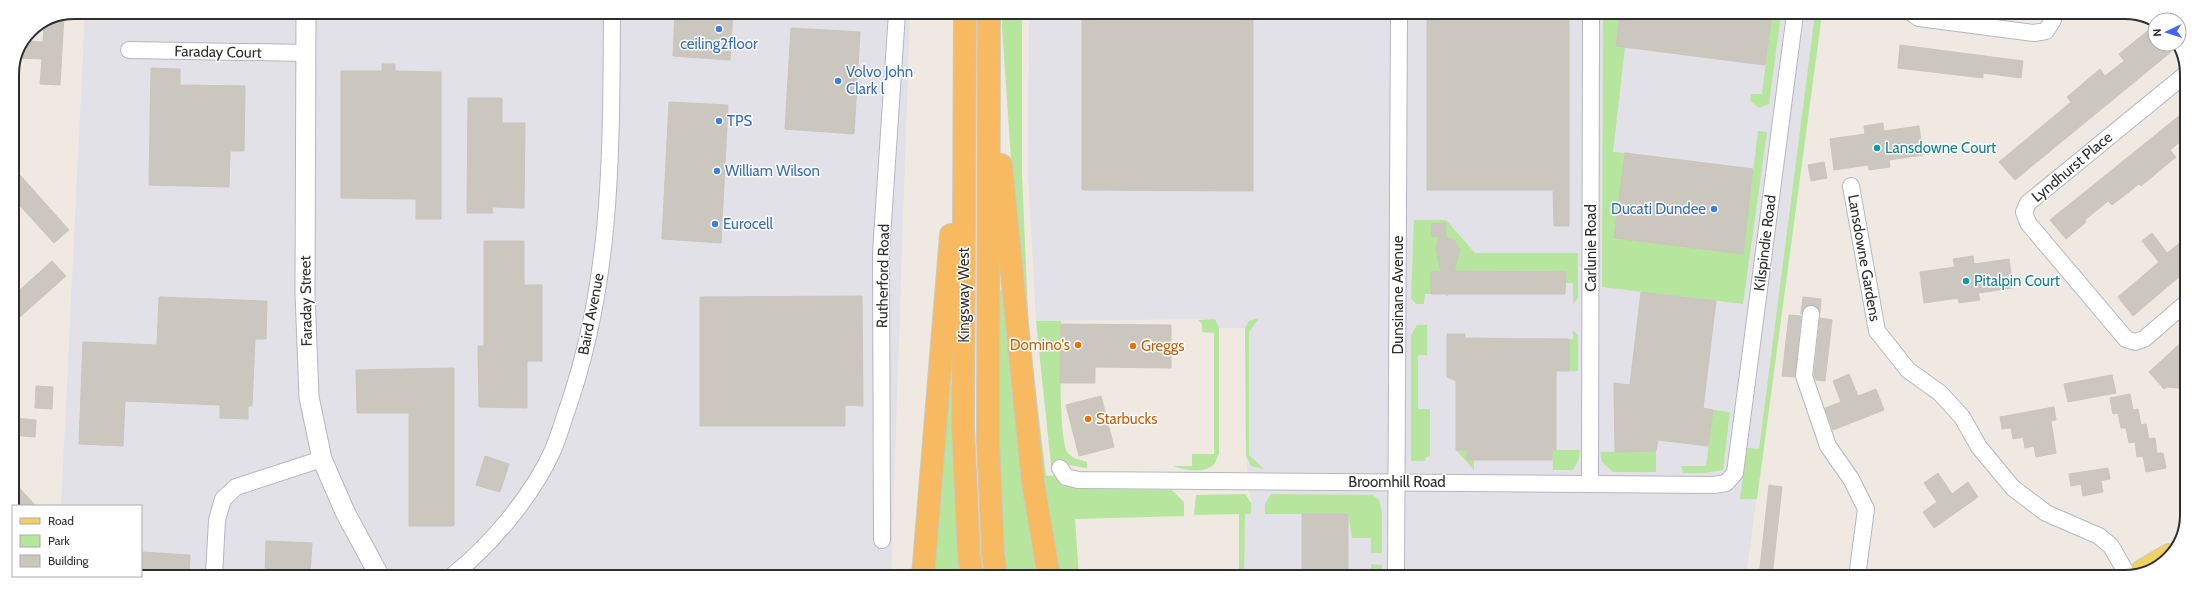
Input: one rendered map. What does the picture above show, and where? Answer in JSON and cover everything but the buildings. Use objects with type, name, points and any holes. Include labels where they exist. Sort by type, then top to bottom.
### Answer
[{"type":"highway","name":"Kingsway West","points":[[965,19],[963,428],[969,556],[971,570]]},
{"type":"highway","name":"Kingsway West","points":[[989,19],[988,441],[993,555],[995,570]]},
{"type":"highway","points":[[989,46],[1033,483],[1048,570]]},
{"type":"highway","points":[[923,570],[964,74]]},
{"type":"street","name":"Faraday Street","points":[[306,19],[306,351],[309,397],[322,459],[345,512],[376,570]]},
{"type":"street","name":"Baird Avenue","points":[[459,570],[497,533],[528,494],[553,450],[578,378],[598,296],[608,205],[612,19]]},
{"type":"street","name":"Rutherford Road","points":[[882,540],[881,252],[897,19]]},
{"type":"street","name":"Dunsinane Avenue","points":[[1396,570],[1399,19]]},
{"type":"street","name":"Carlunie Road","points":[[1590,483],[1591,19]]},
{"type":"street","name":"Kilspindie Road","points":[[1735,473],[1794,19]]},
{"type":"street","points":[[1927,19],[2034,33],[2046,31],[2053,19]]},
{"type":"street","name":"Faraday Court","points":[[129,50],[306,53]]},
{"type":"street","name":"Lyndhurst Place","points":[[2180,79],[2028,203],[2024,212],[2028,223],[2126,339],[2135,342],[2144,339],[2180,308]]},
{"type":"street","name":"Lansdowne Gardens","points":[[1851,186],[1877,331],[1908,370],[1940,393],[1962,416],[1979,447],[2013,488],[2046,513],[2100,536],[2111,546],[2125,570]]},
{"type":"street","points":[[1811,314],[1804,376],[1828,446],[1852,479],[1866,509],[1858,570]]},
{"type":"street","points":[[214,570],[217,520],[223,500],[236,487],[322,459]]},
{"type":"street","name":"Broomhill Road","points":[[1060,468],[1066,476],[1078,480],[1714,485],[1726,483],[1735,473]]},
{"type":"shaded area","points":[[85,19],[910,19],[891,570],[142,570],[142,505],[61,505]]},
{"type":"shaded area","points":[[1029,19],[1821,19],[1747,570],[1244,570],[1244,514],[1251,503],[1246,455],[1245,328],[1219,328],[1215,319],[1036,321],[1028,175]]},
{"type":"green space","points":[[1001,19],[1022,19],[1022,175],[1029,335],[1046,476],[1057,475],[1065,484],[1091,489],[1172,490],[1184,502],[1184,516],[1075,519],[1079,570],[1056,570],[1023,334]]},
{"type":"green space","points":[[1603,19],[1619,19],[1616,46],[1625,47],[1613,152],[1625,153],[1614,238],[1743,254],[1758,131],[1767,132],[1743,304],[1602,287]]},
{"type":"green space","points":[[1771,19],[1780,19],[1769,104],[1759,108],[1750,101],[1751,94],[1762,94]]},
{"type":"green space","points":[[1814,19],[1821,19],[1757,499],[1740,499],[1747,448],[1759,449]]},
{"type":"green space","points":[[1414,220],[1446,220],[1475,253],[1578,253],[1578,298],[1573,304],[1573,283],[1565,283],[1565,272],[1431,272],[1431,294],[1425,294],[1424,304],[1416,304],[1411,298]]},
{"type":"green space","points":[[1004,290],[1040,570],[1003,570],[1001,554],[996,291]]},
{"type":"green space","points":[[1259,318],[1249,332],[1249,455],[1264,469],[1251,466],[1246,455],[1245,328],[1249,321]]},
{"type":"green space","points":[[1215,319],[1219,328],[1219,454],[1214,464],[1209,468],[1204,470],[1182,469],[1173,466],[1192,466],[1192,454],[1214,454],[1214,333],[1202,332],[1202,324],[1198,320]]},
{"type":"green space","points":[[1036,321],[1061,321],[1061,411],[1065,444],[1068,453],[1072,457],[1087,462],[1087,468],[1066,464],[1051,465]]},
{"type":"green space","points":[[1417,325],[1427,325],[1427,355],[1418,355],[1418,409],[1430,409],[1430,456],[1426,457],[1425,461],[1411,461],[1411,335]]},
{"type":"green space","points":[[1573,330],[1578,335],[1578,371],[1569,371],[1569,339],[1573,339]]},
{"type":"green space","points":[[945,385],[954,385],[953,451],[962,570],[931,570]]},
{"type":"green space","points":[[1713,410],[1730,412],[1723,470],[1705,473],[1683,473],[1681,466],[1706,466]]},
{"type":"green space","points":[[1456,450],[1467,450],[1467,460],[1474,460],[1474,470]]},
{"type":"green space","points":[[1552,450],[1580,450],[1579,459],[1573,470],[1553,470]]},
{"type":"green space","points":[[1656,451],[1656,472],[1613,472],[1602,462],[1600,452]]},
{"type":"green space","points":[[1245,494],[1251,503],[1251,514],[1245,514],[1244,570],[1239,570],[1239,514],[1194,515],[1196,495]]},
{"type":"green space","points":[[1271,494],[1373,495],[1379,500],[1382,512],[1382,553],[1371,553],[1371,538],[1352,538],[1348,514],[1265,514],[1265,504]]},
{"type":"green space","points":[[1371,564],[1382,565],[1382,570],[1371,570]]},
{"type":"place","name":"ceiling2floor","points":[[719,29]]},
{"type":"place","name":"Volvo John Clark l","points":[[838,81]]},
{"type":"place","name":"TPS","points":[[719,121]]},
{"type":"place","name":"Lansdowne Court","points":[[1877,148]]},
{"type":"place","name":"William Wilson","points":[[717,171]]},
{"type":"place","name":"Ducati Dundee","points":[[1714,209]]},
{"type":"place","name":"Eurocell","points":[[715,224]]},
{"type":"place","name":"Pitalpin Court","points":[[1966,281]]},
{"type":"place","name":"Domino's","points":[[1078,345]]},
{"type":"place","name":"Greggs","points":[[1133,346]]},
{"type":"place","name":"Starbucks","points":[[1088,419]]}]
